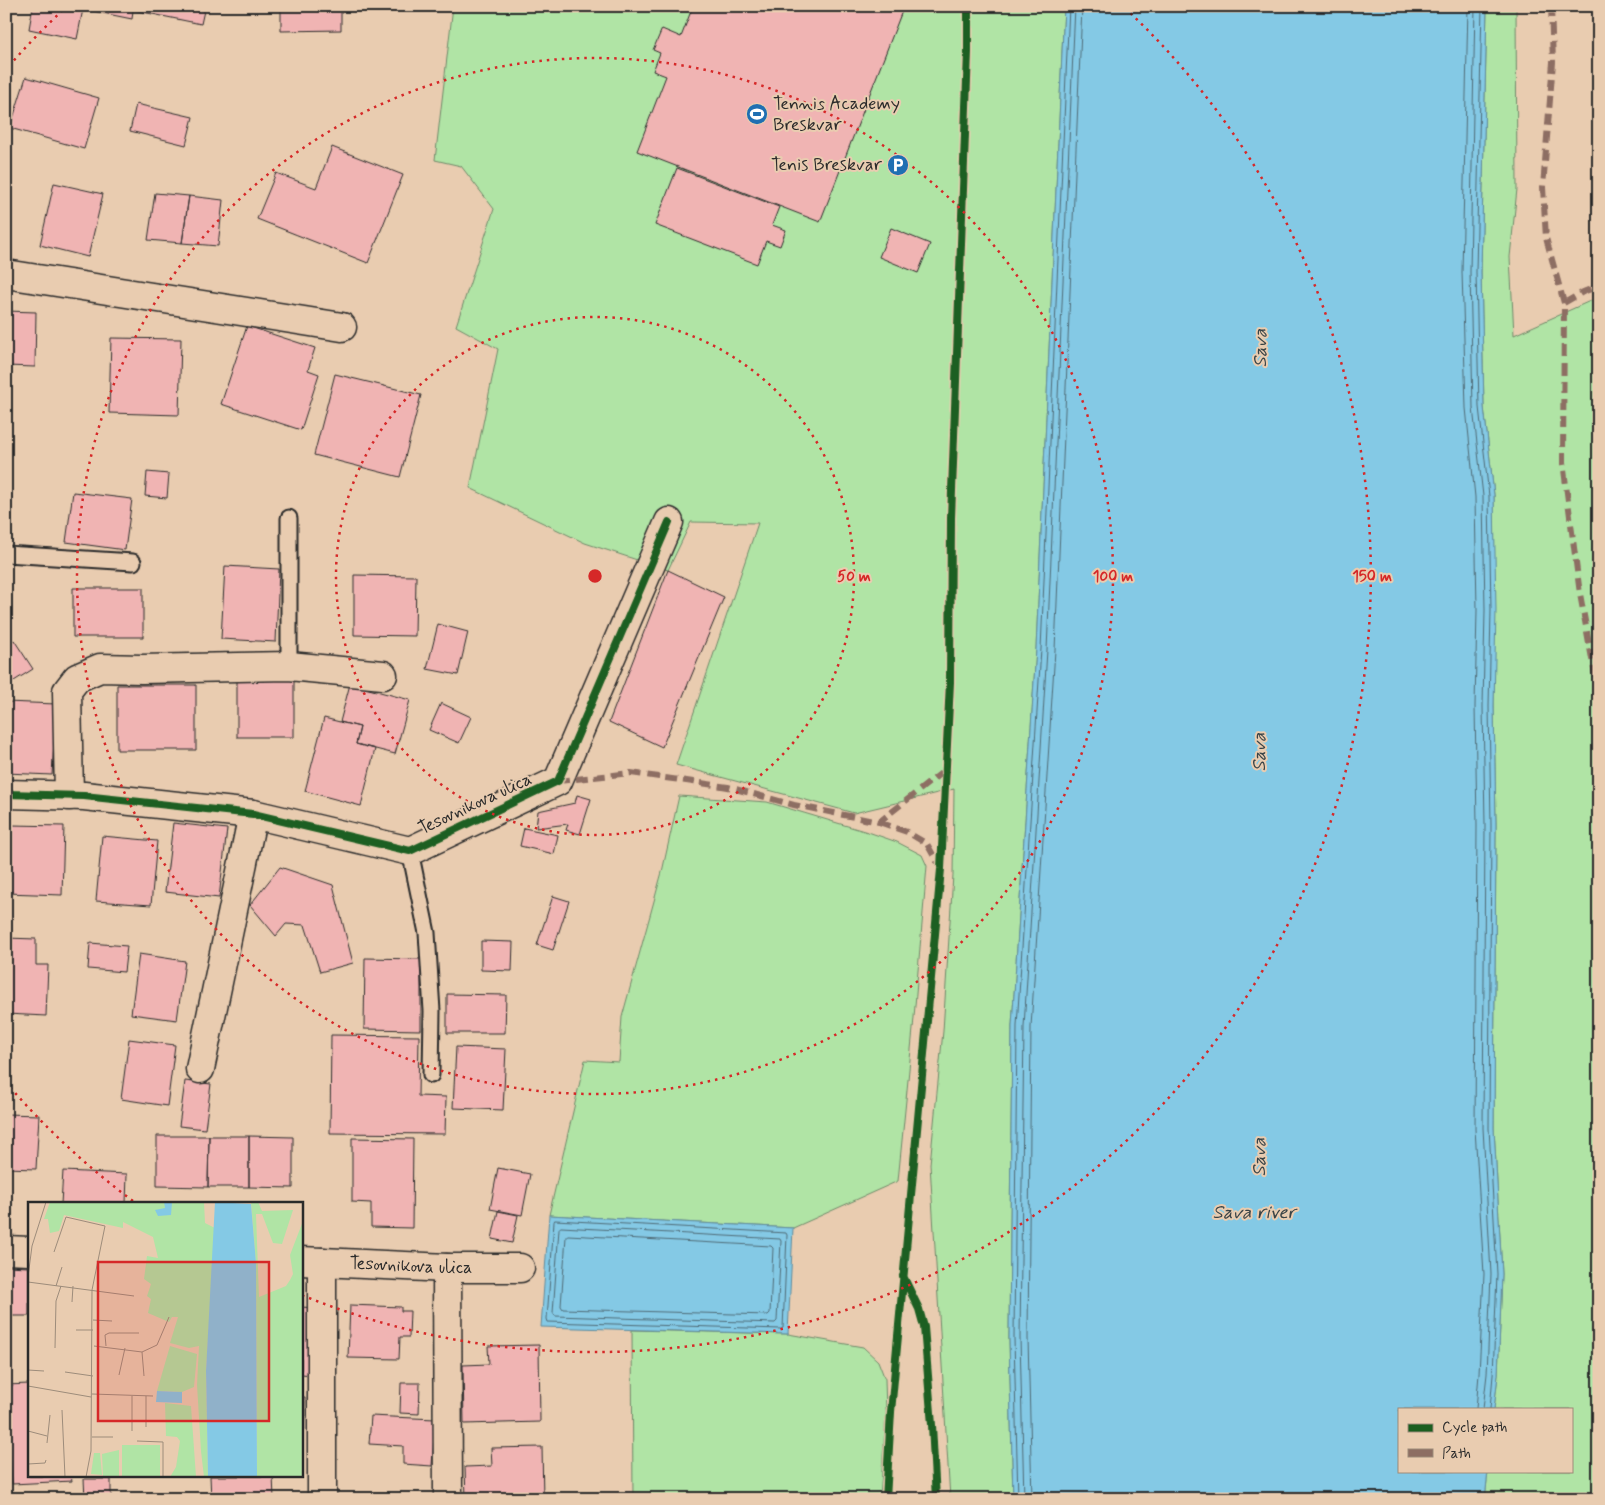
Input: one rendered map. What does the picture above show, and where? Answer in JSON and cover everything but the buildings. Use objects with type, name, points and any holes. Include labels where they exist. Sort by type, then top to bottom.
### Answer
[{"type":"street","points":[[6,274],[342,327]]},
{"type":"street","name":"Tesovnikova ulica","points":[[6,794],[69,796],[253,814],[410,851],[558,782],[669,522]]},
{"type":"street","points":[[69,796],[67,691],[77,678],[100,668],[289,666],[383,676]]},
{"type":"street","points":[[200,1069],[253,814]]},
{"type":"street","points":[[6,1250],[28,1251]]},
{"type":"street","points":[[312,1262],[322,1499]]},
{"type":"street","name":"Tesovnikova ulica","points":[[312,1262],[447,1268],[520,1268]]},
{"type":"street","points":[[447,1268],[448,1499]]},
{"type":"lane","points":[[289,518],[289,666]]},
{"type":"lane","points":[[6,554],[133,562]]},
{"type":"lane","points":[[410,851],[427,933],[432,1011],[431,1075]]},
{"type":"green space","points":[[453,6],[1064,6],[1036,649],[1012,1026],[1009,1338],[1013,1499],[950,1499],[930,1164],[943,1031],[953,875],[954,789],[854,813],[676,765],[758,523],[691,522],[668,570],[585,543],[470,488],[498,349],[456,326],[494,209],[461,166],[435,160]]},
{"type":"green space","points":[[1487,6],[1516,6],[1517,189],[1510,257],[1514,335],[1599,297],[1599,1499],[1485,1499],[1488,1472],[1572,1472],[1572,1408],[1494,1408],[1498,1375],[1502,1274],[1494,1128],[1496,825],[1494,495],[1484,407],[1481,272]]},
{"type":"green space","points":[[679,796],[767,802],[897,842],[922,855],[927,866],[898,1181],[793,1228],[549,1215],[585,1060],[619,1062],[622,1017],[662,872]]},
{"type":"green space","points":[[632,1330],[788,1334],[863,1347],[878,1361],[885,1379],[886,1413],[880,1499],[633,1499]]},
{"type":"water","name":"Sava river","points":[[1064,6],[1487,6],[1481,272],[1484,407],[1494,495],[1496,610],[1494,706],[1496,825],[1494,1128],[1502,1274],[1498,1375],[1494,1408],[1398,1408],[1398,1472],[1488,1472],[1485,1499],[1013,1499],[1009,1338],[1012,1026],[1036,649]]},
{"type":"water","points":[[549,1215],[793,1228],[788,1334],[541,1327]]},
{"type":"marked path","points":[[1551,6],[1553,62],[1543,187],[1546,238],[1564,303],[1563,462],[1580,594],[1595,675],[1599,685]]},
{"type":"marked path","points":[[1564,303],[1583,292],[1599,286]]},
{"type":"marked path","points":[[558,781],[631,773],[728,787],[794,805],[879,822],[945,770]]},
{"type":"marked path","points":[[879,822],[907,832],[927,844],[940,867]]},
{"type":"cycle path","points":[[886,1499],[891,1412],[941,869],[950,682],[951,518],[968,52],[968,6]]},
{"type":"cycle path","points":[[6,794],[84,796],[253,814],[410,851],[558,781],[669,522]]},
{"type":"cycle path","points":[[903,1276],[919,1309],[924,1327],[936,1499]]},
{"type":"place","name":"Tennis Academy Breskvar","points":[[757,114]]},
{"type":"place","name":"Tenis Breskvar","points":[[898,165]]},
{"type":"water label","name":"Sava","points":[[1260,348]]},
{"type":"water label","name":"Sava","points":[[1259,752]]},
{"type":"water label","name":"Sava","points":[[1259,1157]]}]
